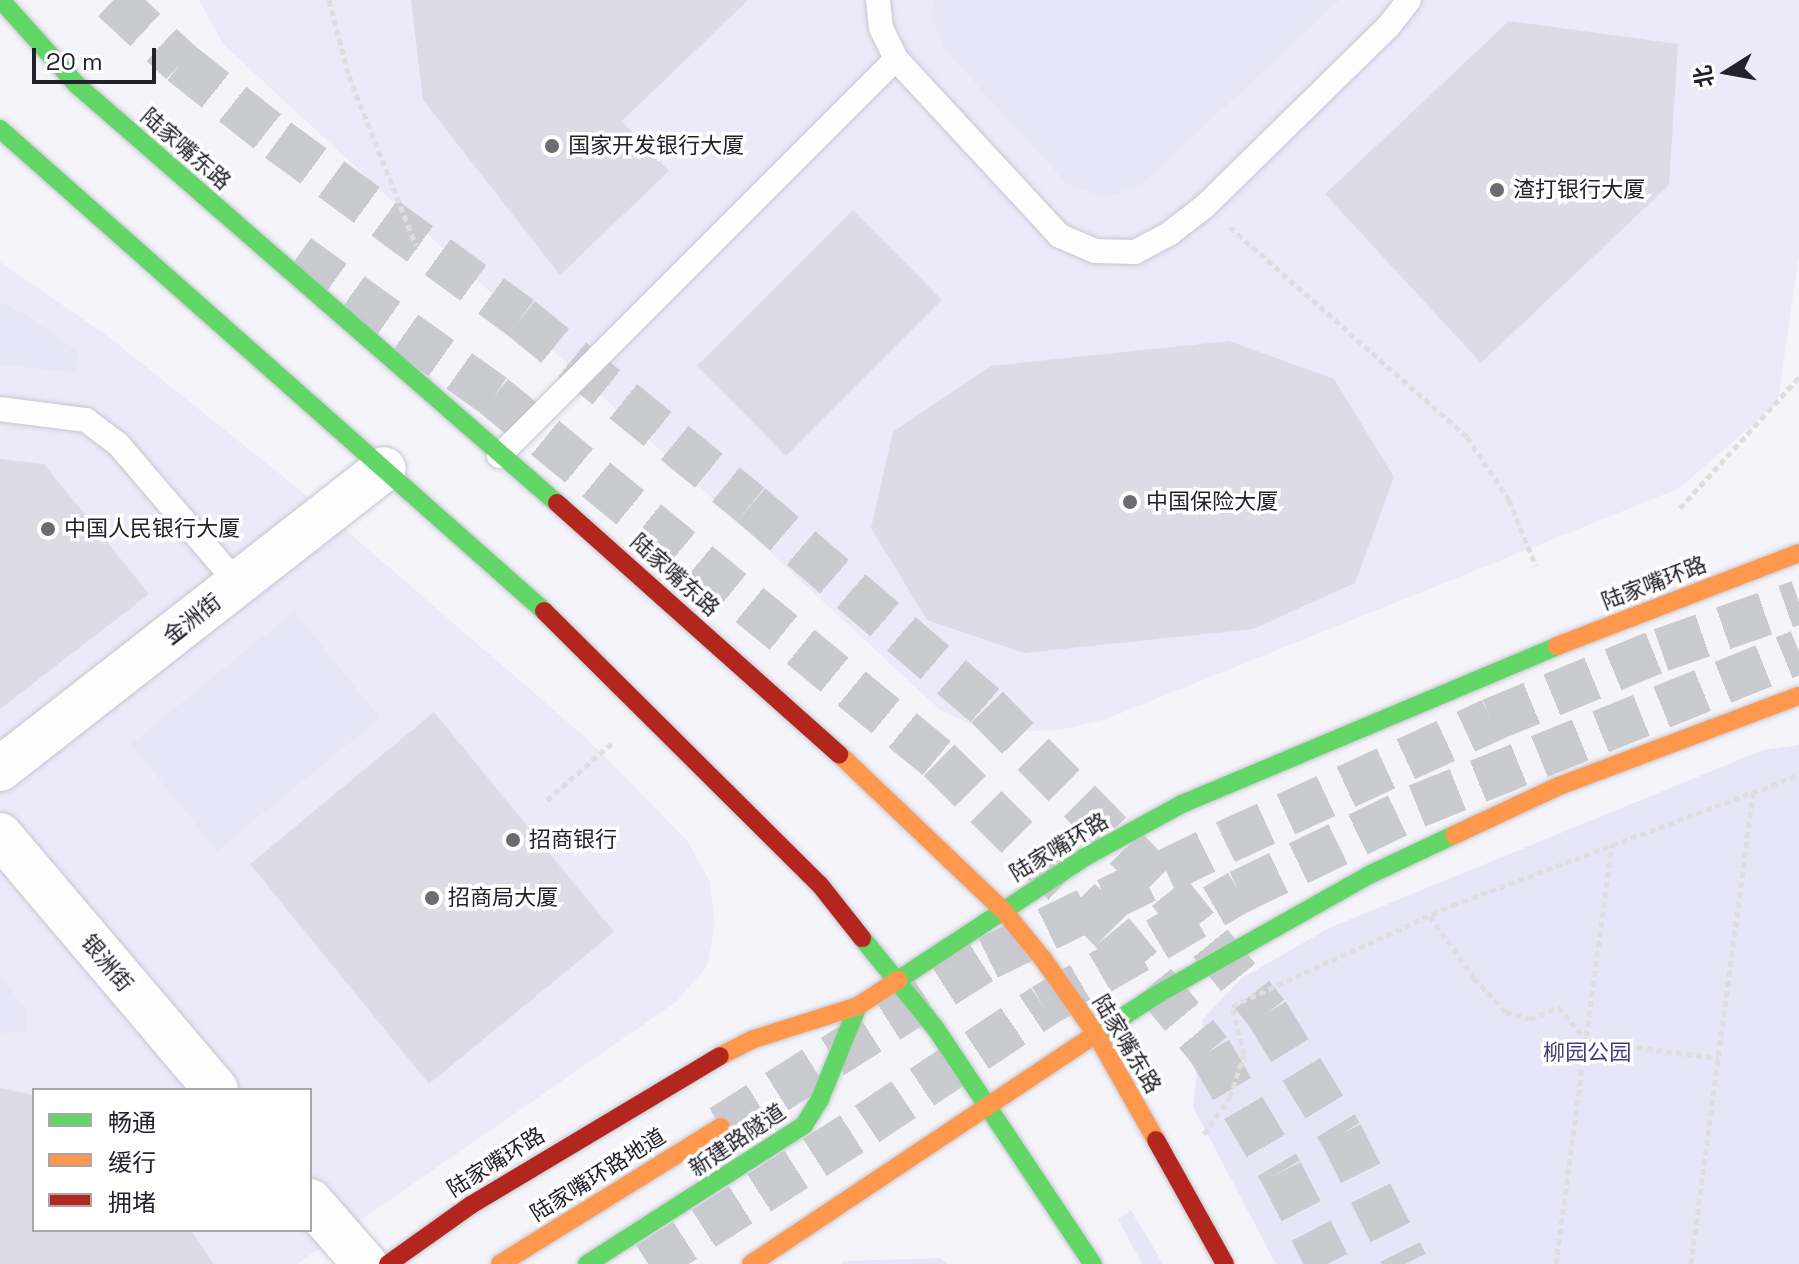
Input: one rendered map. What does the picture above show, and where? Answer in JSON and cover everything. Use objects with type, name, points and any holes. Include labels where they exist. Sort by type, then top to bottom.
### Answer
[{"type":"main road","name":"陆家嘴东路","points":[[1,0],[77,85],[499,456],[630,566],[888,799],[1002,909],[1043,959],[1096,1034],[1225,1264]]},
{"type":"main road","points":[[0,129],[571,635],[820,885],[898,980],[990,1105],[1093,1264]]},
{"type":"main road","name":"陆家嘴环路","points":[[388,1264],[471,1205],[691,1070],[754,1039],[858,1006],[1085,857],[1182,804],[1569,641],[1799,553]]},
{"type":"main road","points":[[751,1264],[1172,986],[1369,875],[1606,766],[1799,696]]},
{"type":"main road","name":"新建路隧道","points":[[587,1264],[804,1125],[820,1099],[858,1006]]},
{"type":"main road","name":"陆家嘴环路地道","points":[[500,1264],[721,1127]]},
{"type":"street","name":"金洲街","points":[[0,769],[384,469]]},
{"type":"street","points":[[1748,572],[1799,540]]},
{"type":"street","name":"银洲街","points":[[0,835],[214,1088]]},
{"type":"street","points":[[312,1203],[365,1264]]},
{"type":"lane","points":[[878,0],[881,28],[896,59],[1060,236],[1095,251],[1135,252],[1170,233],[1205,206],[1388,27],[1409,0]]},
{"type":"lane","points":[[499,456],[896,59]]},
{"type":"lane","points":[[0,409],[86,420],[118,444],[237,583]]},
{"type":"path","points":[[329,0],[349,76],[416,245]]},
{"type":"path","points":[[1205,206],[1467,437],[1509,500],[1536,566]]},
{"type":"path","points":[[1680,508],[1799,377]]},
{"type":"path","points":[[547,800],[612,743]]},
{"type":"path","points":[[1204,1134],[1230,1097],[1244,1054],[1232,1006],[1430,916],[1799,775]]},
{"type":"path","points":[[1691,1264],[1753,792]]},
{"type":"path","points":[[1556,1264],[1612,845]]},
{"type":"path","points":[[1430,916],[1474,978],[1506,1012],[1530,1019],[1558,1007],[1587,1041],[1718,1058]]},
{"type":"shaded area","points":[[199,0],[1799,0],[1799,255],[1778,402],[1680,488],[1106,719],[1060,730],[1013,732],[974,725],[940,710],[223,44]]},
{"type":"shaded area","points":[[0,262],[109,337],[296,487],[585,737],[687,840],[710,882],[715,925],[707,966],[676,1002],[297,1264],[0,1264]]},
{"type":"green space","points":[[935,0],[1340,0],[1142,184],[1106,198],[1067,184],[946,51],[931,16]]},
{"type":"green space","points":[[0,302],[26,315],[79,352],[75,372],[0,365]]},
{"type":"green space","points":[[294,611],[380,718],[217,851],[131,744]]},
{"type":"green space","name":"柳园公园","points":[[1799,745],[1799,1264],[1276,1264],[1193,1107],[1203,1019],[1242,978],[1329,928],[1763,750]]},
{"type":"green space","points":[[0,976],[26,1009],[27,1032],[0,1033]]},
{"type":"green space","points":[[1131,1210],[1163,1264],[1142,1264],[1118,1219]]},
{"type":"green space","points":[[941,1258],[947,1264],[841,1264],[845,1261]]},
{"type":"building","name":"国家开发银行大厦","points":[[411,0],[748,0],[622,121],[669,171],[560,275],[423,100]]},
{"type":"building","name":"渣打银行大厦","points":[[1509,21],[1678,44],[1669,185],[1481,363],[1325,194]]},
{"type":"building","points":[[853,210],[942,300],[786,456],[697,366]]},
{"type":"building","name":"中国保险大厦","points":[[1229,341],[1334,379],[1394,477],[1355,583],[1253,629],[1024,653],[927,620],[871,528],[893,432],[991,366]]},
{"type":"building","name":"中国人民银行大厦","points":[[0,459],[44,464],[149,594],[0,709]]},
{"type":"building","name":"招商局大厦","points":[[434,712],[614,932],[429,1084],[250,864]]},
{"type":"building","points":[[0,1088],[32,1095],[32,1232],[192,1232],[214,1264],[0,1264]]},
{"type":"tunnel","points":[[113,0],[181,63],[278,140],[521,318],[751,505],[987,707],[1169,892],[1267,1013],[1341,1134],[1406,1264]]},
{"type":"tunnel","points":[[298,256],[494,396],[939,760],[1112,932],[1210,1051],[1281,1172],[1328,1264]]},
{"type":"tunnel","points":[[721,1127],[988,958],[1226,842],[1491,720],[1661,650],[1799,602]]},
{"type":"tunnel","points":[[648,1264],[867,1124],[1043,1006],[1239,892],[1417,806],[1799,652]]},
{"type":"traffic: fast","points":[[1,0],[77,85],[557,503]]},
{"type":"traffic: fast","points":[[0,129],[544,611]]},
{"type":"traffic: fast","points":[[898,980],[1085,857],[1182,804],[1557,646]]},
{"type":"traffic: fast","points":[[1096,1034],[1158,994],[1369,875],[1454,835]]},
{"type":"traffic: fast","points":[[862,938],[936,1029],[1093,1264]]},
{"type":"traffic: fast","points":[[587,1264],[804,1125],[820,1099],[858,1006]]},
{"type":"traffic: slow","points":[[1557,646],[1799,553]]},
{"type":"traffic: slow","points":[[1454,835],[1559,786],[1799,696]]},
{"type":"traffic: slow","points":[[839,754],[1002,909],[1043,959],[1096,1034],[1156,1140]]},
{"type":"traffic: slow","points":[[720,1056],[754,1039],[858,1006],[898,980]]},
{"type":"traffic: slow","points":[[751,1264],[1096,1034]]},
{"type":"traffic: slow","points":[[500,1264],[721,1127]]},
{"type":"traffic: jam","points":[[557,503],[839,754]]},
{"type":"traffic: jam","points":[[544,611],[820,885],[862,938]]},
{"type":"traffic: jam","points":[[388,1264],[471,1205],[720,1056]]},
{"type":"traffic: jam","points":[[1156,1140],[1225,1264]]},
{"type":"place","name":"国家开发银行大厦","points":[[552,146]]},
{"type":"place","name":"渣打银行大厦","points":[[1497,190]]},
{"type":"place","name":"中国保险大厦","points":[[1130,502]]},
{"type":"place","name":"中国人民银行大厦","points":[[48,529]]},
{"type":"place","name":"招商银行","points":[[513,840]]},
{"type":"place","name":"招商局大厦","points":[[432,898]]}]
